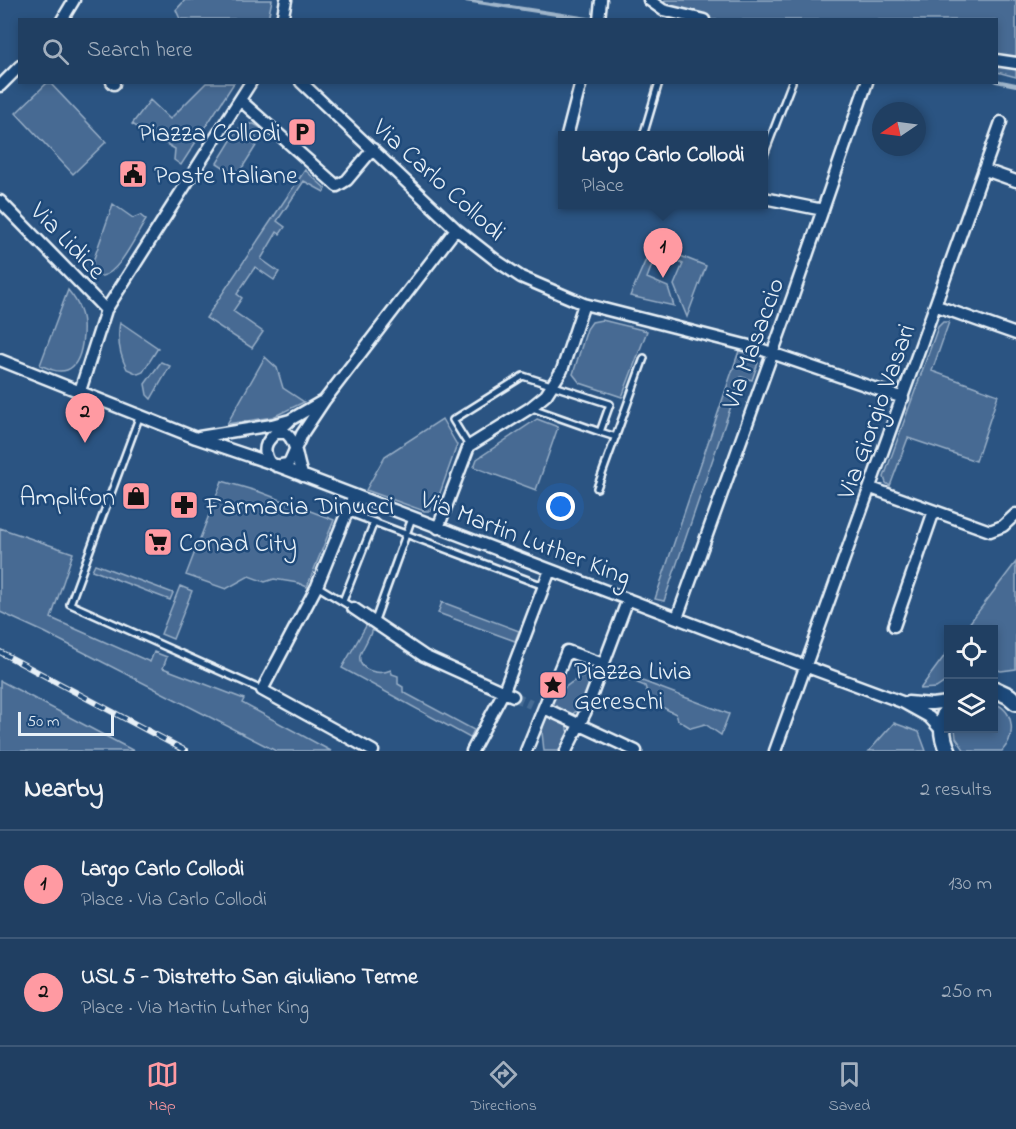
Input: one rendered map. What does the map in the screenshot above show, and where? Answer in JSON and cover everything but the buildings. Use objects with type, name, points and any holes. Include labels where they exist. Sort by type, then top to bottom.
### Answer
[{"type":"street","points":[[63,18],[74,0]]},
{"type":"street","points":[[282,18],[286,0]]},
{"type":"street","points":[[649,0],[663,10],[696,18]]},
{"type":"street","points":[[998,60],[1016,63]]},
{"type":"street","points":[[0,86],[18,68]]},
{"type":"street","points":[[80,391],[106,310],[250,84]]},
{"type":"street","name":"Via Carlo Collodi","points":[[303,84],[456,229],[521,277],[584,304],[772,352],[903,398]]},
{"type":"street","points":[[568,131],[580,84]]},
{"type":"street","name":"Via Masaccio","points":[[677,618],[866,84]]},
{"type":"street","points":[[240,100],[338,186],[347,180],[373,149]]},
{"type":"street","name":"Via Giorgio Vasari","points":[[775,751],[1001,122]]},
{"type":"street","points":[[985,170],[1016,181]]},
{"type":"street","points":[[768,199],[823,210]]},
{"type":"street","name":"Via Lidice","points":[[0,201],[106,310]]},
{"type":"street","points":[[290,420],[278,433],[270,437],[265,446],[265,455],[273,465],[287,464],[293,457],[302,434],[324,401],[456,229]]},
{"type":"street","points":[[438,528],[469,446],[530,408],[546,395],[562,370],[584,304]]},
{"type":"street","points":[[936,306],[1016,334]]},
{"type":"street","name":"Via Martin Luther King","points":[[0,360],[196,438],[354,495],[902,702]]},
{"type":"street","points":[[196,438],[257,429],[290,420],[324,401]]},
{"type":"street","points":[[278,433],[286,433],[295,443],[303,476]]},
{"type":"street","points":[[871,488],[990,531],[1003,526],[1016,514]]},
{"type":"street","points":[[354,495],[317,586],[261,690],[373,751]]},
{"type":"street","points":[[894,626],[934,511]]},
{"type":"street","points":[[472,751],[509,693],[550,570]]},
{"type":"street","points":[[566,751],[579,725],[628,600]]},
{"type":"street","points":[[353,608],[424,656],[509,693]]},
{"type":"street","points":[[526,751],[567,651],[603,664]]},
{"type":"street","points":[[998,690],[1016,687]]},
{"type":"street","points":[[998,691],[1016,702]]},
{"type":"street","points":[[902,702],[944,702]]},
{"type":"street","points":[[902,702],[929,717],[942,731]]},
{"type":"street","points":[[544,708],[636,751]]},
{"type":"street","points":[[944,718],[942,731],[948,751]]},
{"type":"lane","points":[[644,131],[658,84]]},
{"type":"lane","points":[[768,145],[791,84]]},
{"type":"lane","points":[[597,488],[644,358]]},
{"type":"lane","points":[[469,446],[453,420],[523,376],[610,404],[600,432]]},
{"type":"lane","points":[[530,408],[616,437]]},
{"type":"lane","points":[[140,415],[70,604],[261,690]]},
{"type":"lane","points":[[347,512],[544,586]]},
{"type":"lane","points":[[374,623],[412,518]]},
{"type":"lane","points":[[343,601],[374,522]]},
{"type":"lane","points":[[317,586],[353,608]]},
{"type":"shaded area","points":[[185,0],[272,0],[268,18],[180,18],[176,10]]},
{"type":"shaded area","points":[[665,0],[1016,0],[1016,77],[998,72],[998,18],[667,18],[662,14]]},
{"type":"shaded area","points":[[46,84],[51,84],[106,142],[73,174],[16,113]]},
{"type":"shaded area","points":[[205,84],[233,84],[181,165],[174,160],[175,149],[132,124],[150,100],[170,119]]},
{"type":"shaded area","points":[[247,124],[254,124],[261,128],[255,137],[259,141],[237,176],[217,163],[238,129]]},
{"type":"shaded area","points":[[305,170],[326,189],[324,192],[304,181],[277,221],[285,227],[280,234],[277,232],[261,259],[279,272],[274,280],[255,267],[237,294],[242,298],[233,311],[263,332],[252,348],[206,318]]},
{"type":"shaded area","points":[[113,204],[133,218],[140,215],[146,220],[121,261],[108,274],[99,276],[90,270]]},
{"type":"shaded area","points":[[651,248],[655,257],[647,278],[668,287],[674,306],[630,296]]},
{"type":"shaded area","points":[[660,248],[706,266],[687,317],[674,285],[683,264],[663,255]]},
{"type":"shaded area","points":[[68,290],[77,302],[82,317],[82,343],[73,366],[64,371],[57,371],[40,365]]},
{"type":"shaded area","points":[[602,320],[647,331],[622,397],[580,383],[573,374],[587,329],[592,322]]},
{"type":"shaded area","points":[[120,322],[158,348],[143,372],[138,374],[127,369],[124,363],[119,346]]},
{"type":"shaded area","points":[[943,322],[949,322],[932,371],[998,395],[976,461],[908,438],[890,486],[884,477],[938,327]]},
{"type":"shaded area","points":[[739,351],[752,354],[758,363],[752,380],[741,377],[664,601],[655,599]]},
{"type":"shaded area","points":[[265,357],[277,368],[283,388],[304,402],[273,417],[227,424]]},
{"type":"shaded area","points":[[161,362],[170,366],[151,399],[147,395],[145,384]]},
{"type":"shaded area","points":[[442,419],[457,445],[435,507],[430,511],[424,511],[366,490],[385,456]]},
{"type":"shaded area","points":[[537,419],[558,427],[536,490],[474,467],[477,459]]},
{"type":"shaded area","points":[[222,481],[260,492],[334,520],[307,587],[274,579],[265,582],[249,576],[226,589],[186,575]]},
{"type":"shaded area","points":[[0,528],[73,553],[51,618],[150,662],[154,652],[167,657],[163,668],[244,699],[242,703],[331,751],[276,751],[46,633],[0,612]]},
{"type":"shaded area","points":[[1016,562],[1016,669],[998,670],[998,625],[968,625]]},
{"type":"shaded area","points":[[95,564],[173,593],[170,600],[92,570]]},
{"type":"shaded area","points":[[180,586],[192,591],[173,639],[161,634]]},
{"type":"shaded area","points":[[442,602],[519,631],[515,641],[438,613]]},
{"type":"shaded area","points":[[364,619],[374,625],[360,655],[362,665],[370,671],[391,670],[392,674],[398,676],[398,684],[403,687],[403,692],[474,730],[470,738],[342,668],[366,626]]},
{"type":"shaded area","points":[[944,656],[944,683],[936,688],[920,689]]},
{"type":"shaded area","points":[[608,668],[729,714],[721,735],[705,724],[691,728],[678,720],[676,714],[653,700],[645,686],[607,671]]},
{"type":"shaded area","points":[[596,675],[583,710],[569,717],[551,704],[559,693],[576,680]]},
{"type":"shaded area","points":[[1,681],[134,751],[0,751]]},
{"type":"shaded area","points":[[998,705],[1006,712],[1011,724],[1010,738],[1002,751],[965,751],[956,738],[955,733],[998,733]]},
{"type":"shaded area","points":[[545,715],[567,721],[567,730],[571,737],[563,751],[544,751],[542,732]]},
{"type":"shaded area","points":[[894,723],[919,732],[926,751],[869,751]]},
{"type":"waterway","points":[[465,0],[582,18]]},
{"type":"waterway","points":[[998,81],[1016,85]]},
{"type":"tunnel","points":[[513,696],[531,704]]},
{"type":"railway","points":[[0,652],[186,751]]},
{"type":"place","name":"Piazza Collodi","points":[[302,132]]},
{"type":"place","name":"Poste Italiane","points":[[133,174]]},
{"type":"place","name":"Largo Carlo Collodi","points":[[663,278]]},
{"type":"place","name":"USL 5 - Distretto San Giuliano Terme","points":[[85,443]]},
{"type":"place","name":"Amplifon","points":[[136,496]]},
{"type":"place","name":"Farmacia Dinucci","points":[[184,505]]},
{"type":"place","name":"Conad City","points":[[158,542]]},
{"type":"place","name":"Piazza Livia Gereschi","points":[[553,685]]}]
